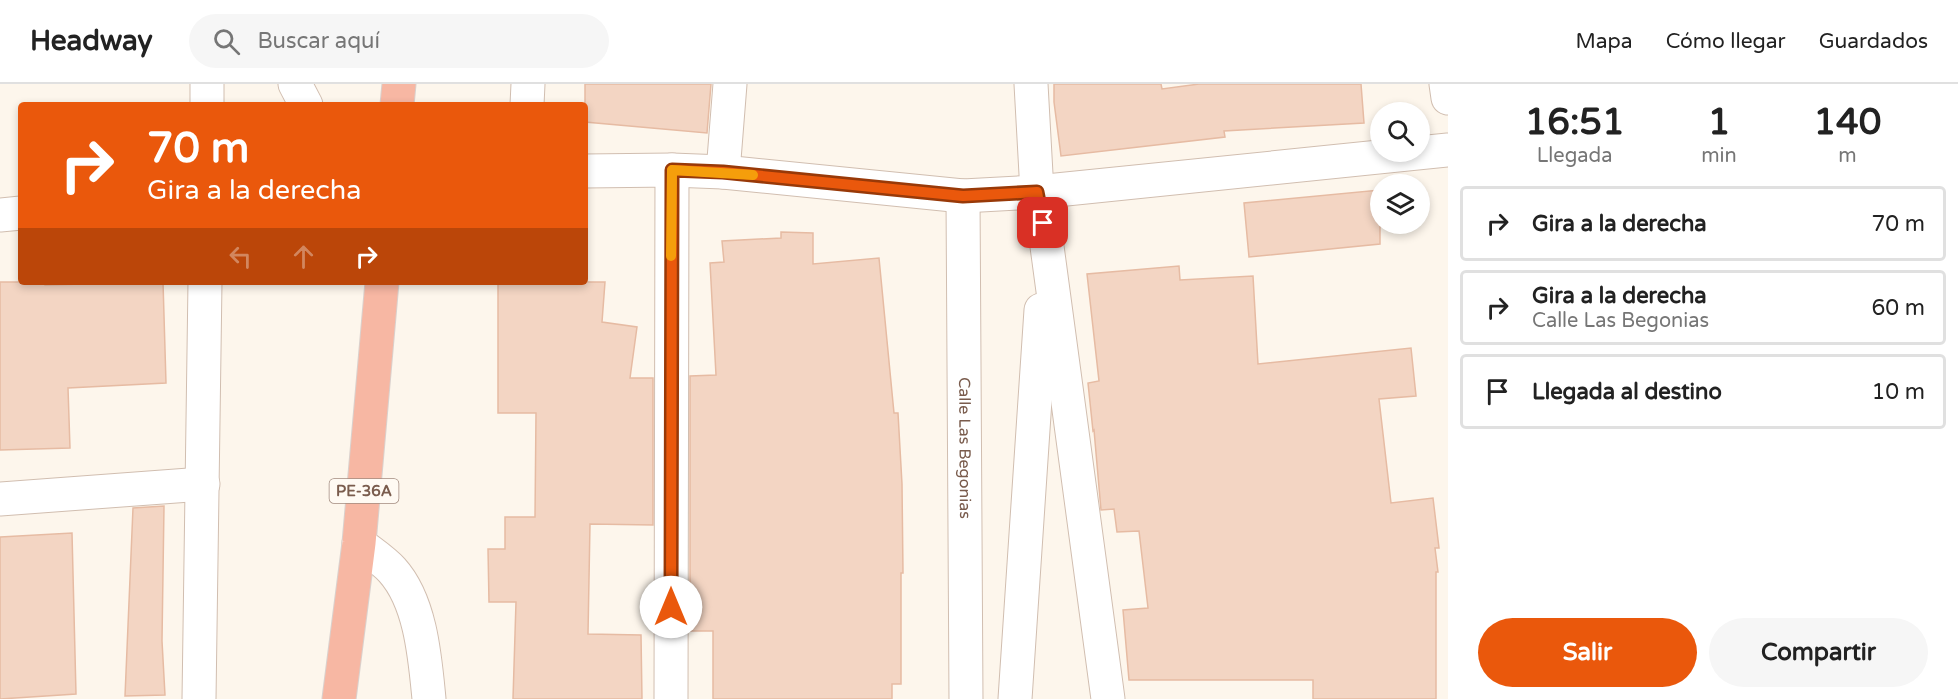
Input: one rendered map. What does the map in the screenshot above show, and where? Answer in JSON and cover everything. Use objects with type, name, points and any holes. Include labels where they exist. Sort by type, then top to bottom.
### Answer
[{"type":"highway","points":[[397,102],[399,84]]},
{"type":"highway","name":"PE-36A","points":[[339,699],[359,543],[382,285]]},
{"type":"street","points":[[207,84],[207,102]]},
{"type":"street","points":[[295,84],[304,102]]},
{"type":"street","points":[[527,102],[528,84]]},
{"type":"street","points":[[723,172],[730,84]]},
{"type":"street","points":[[1031,84],[1037,192],[1046,239],[1108,699]]},
{"type":"street","points":[[1446,84],[1448,98]]},
{"type":"street","points":[[588,171],[723,172],[963,196],[1037,192],[1448,150]]},
{"type":"street","points":[[670,699],[672,170]]},
{"type":"street","name":"Calle Las Begonias","points":[[963,196],[966,699]]},
{"type":"street","points":[[0,214],[18,213]]},
{"type":"street","points":[[1015,699],[1046,239]]},
{"type":"street","points":[[199,699],[205,285]]},
{"type":"street","points":[[0,499],[203,484]]},
{"type":"street","points":[[359,543],[393,571],[412,601],[426,663],[429,699]]},
{"type":"building","points":[[585,84],[711,84],[707,133],[588,122],[588,102],[585,102]]},
{"type":"building","points":[[1054,84],[1161,84],[1162,89],[1199,84],[1361,84],[1364,123],[1224,131],[1225,137],[1061,156]]},
{"type":"building","points":[[1370,191],[1370,234],[1380,234],[1380,244],[1249,257],[1244,203]]},
{"type":"building","points":[[781,232],[813,233],[813,264],[879,258],[894,413],[898,413],[902,484],[901,684],[892,684],[892,699],[713,699],[713,631],[690,631],[690,376],[716,375],[710,263],[724,262],[722,241],[781,238]]},
{"type":"building","points":[[1179,266],[1180,280],[1253,276],[1258,364],[1411,348],[1416,396],[1379,399],[1391,503],[1433,498],[1439,548],[1435,548],[1438,572],[1436,572],[1436,699],[1313,699],[1313,680],[1129,680],[1123,610],[1148,608],[1139,531],[1117,532],[1114,509],[1101,510],[1088,383],[1099,381],[1087,274]]},
{"type":"building","points":[[0,282],[18,282],[18,285],[163,285],[166,383],[68,388],[70,448],[0,450]]},
{"type":"building","points":[[588,282],[605,282],[602,322],[637,327],[630,378],[653,378],[653,525],[590,524],[588,634],[641,635],[642,699],[513,699],[516,602],[489,602],[488,549],[505,549],[505,517],[535,517],[536,413],[498,413],[498,285],[588,285]]},
{"type":"building","points":[[164,506],[162,641],[165,695],[125,696],[133,508]]},
{"type":"building","points":[[72,533],[76,694],[0,699],[0,537]]},
{"type":"slow traffic","points":[[671,256],[672,170],[753,175]]},
{"type":"route","points":[[671,607],[672,170],[723,172],[963,196],[1037,192],[1043,223]]}]
